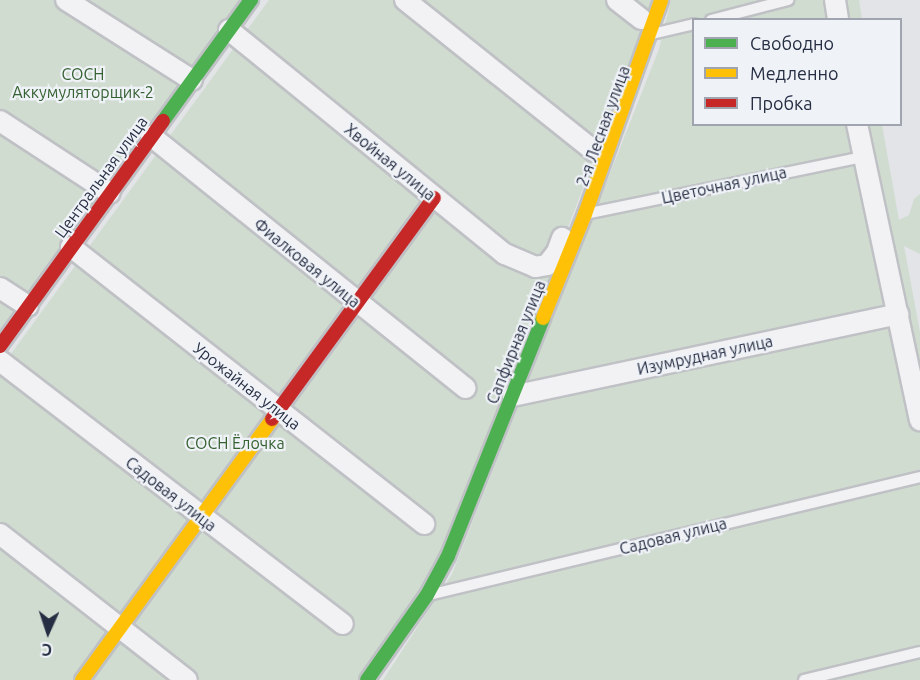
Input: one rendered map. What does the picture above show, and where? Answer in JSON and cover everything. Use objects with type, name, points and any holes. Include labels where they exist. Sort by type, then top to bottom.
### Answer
[{"type":"street","points":[[66,0],[192,80]]},
{"type":"street","name":"Центральная улица","points":[[0,346],[251,0]]},
{"type":"street","points":[[405,0],[594,152]]},
{"type":"street","points":[[617,0],[645,27]]},
{"type":"street","name":"2-я Лесная улица","points":[[557,252],[594,152],[645,27],[648,0]]},
{"type":"street","name":"Сапфирная улица","points":[[368,680],[427,595],[448,556],[585,214],[645,27],[661,0]]},
{"type":"street","points":[[835,0],[838,18]]},
{"type":"street","name":"Хвойная улица","points":[[229,30],[505,254],[535,267],[547,265],[557,252]]},
{"type":"street","points":[[0,121],[110,193]]},
{"type":"street","points":[[857,126],[920,420]]},
{"type":"street","name":"Фиалковая улица","points":[[151,136],[356,303],[466,388]]},
{"type":"street","points":[[82,680],[434,198]]},
{"type":"street","name":"Урожайная улица","points":[[71,247],[424,524]]},
{"type":"street","points":[[0,288],[28,306]]},
{"type":"street","name":"Изумрудная улица","points":[[513,396],[898,314]]},
{"type":"street","name":"Садовая улица","points":[[0,362],[344,624]]},
{"type":"street","points":[[0,534],[187,680]]},
{"type":"lane","points":[[719,18],[788,0]]},
{"type":"lane","points":[[645,27],[692,24]]},
{"type":"lane","name":"Цветочная улица","points":[[585,214],[863,157]]},
{"type":"lane","name":"Садовая улица","points":[[427,595],[920,477]]},
{"type":"lane","points":[[804,680],[920,652]]},
{"type":"green space","name":"СОСН Аккумуляторщик-2","points":[[0,0],[245,0],[0,337]]},
{"type":"green space","name":"СОСН Ёлочка","points":[[269,0],[655,0],[443,554],[359,680],[0,680],[0,369]]},
{"type":"green space","points":[[671,0],[859,0],[862,18],[692,18],[692,126],[882,126],[899,220],[909,215],[914,199],[920,194],[920,254],[904,246],[920,332],[920,680],[383,680],[452,574],[659,49]]},
{"type":"traffic: fast","points":[[163,121],[251,0]]},
{"type":"traffic: fast","points":[[367,680],[427,595],[448,556],[543,318]]},
{"type":"traffic: slow","points":[[543,318],[585,214],[661,0]]},
{"type":"traffic: slow","points":[[82,680],[272,419]]},
{"type":"traffic: jam","points":[[0,346],[163,121]]},
{"type":"traffic: jam","points":[[272,419],[434,198]]}]
